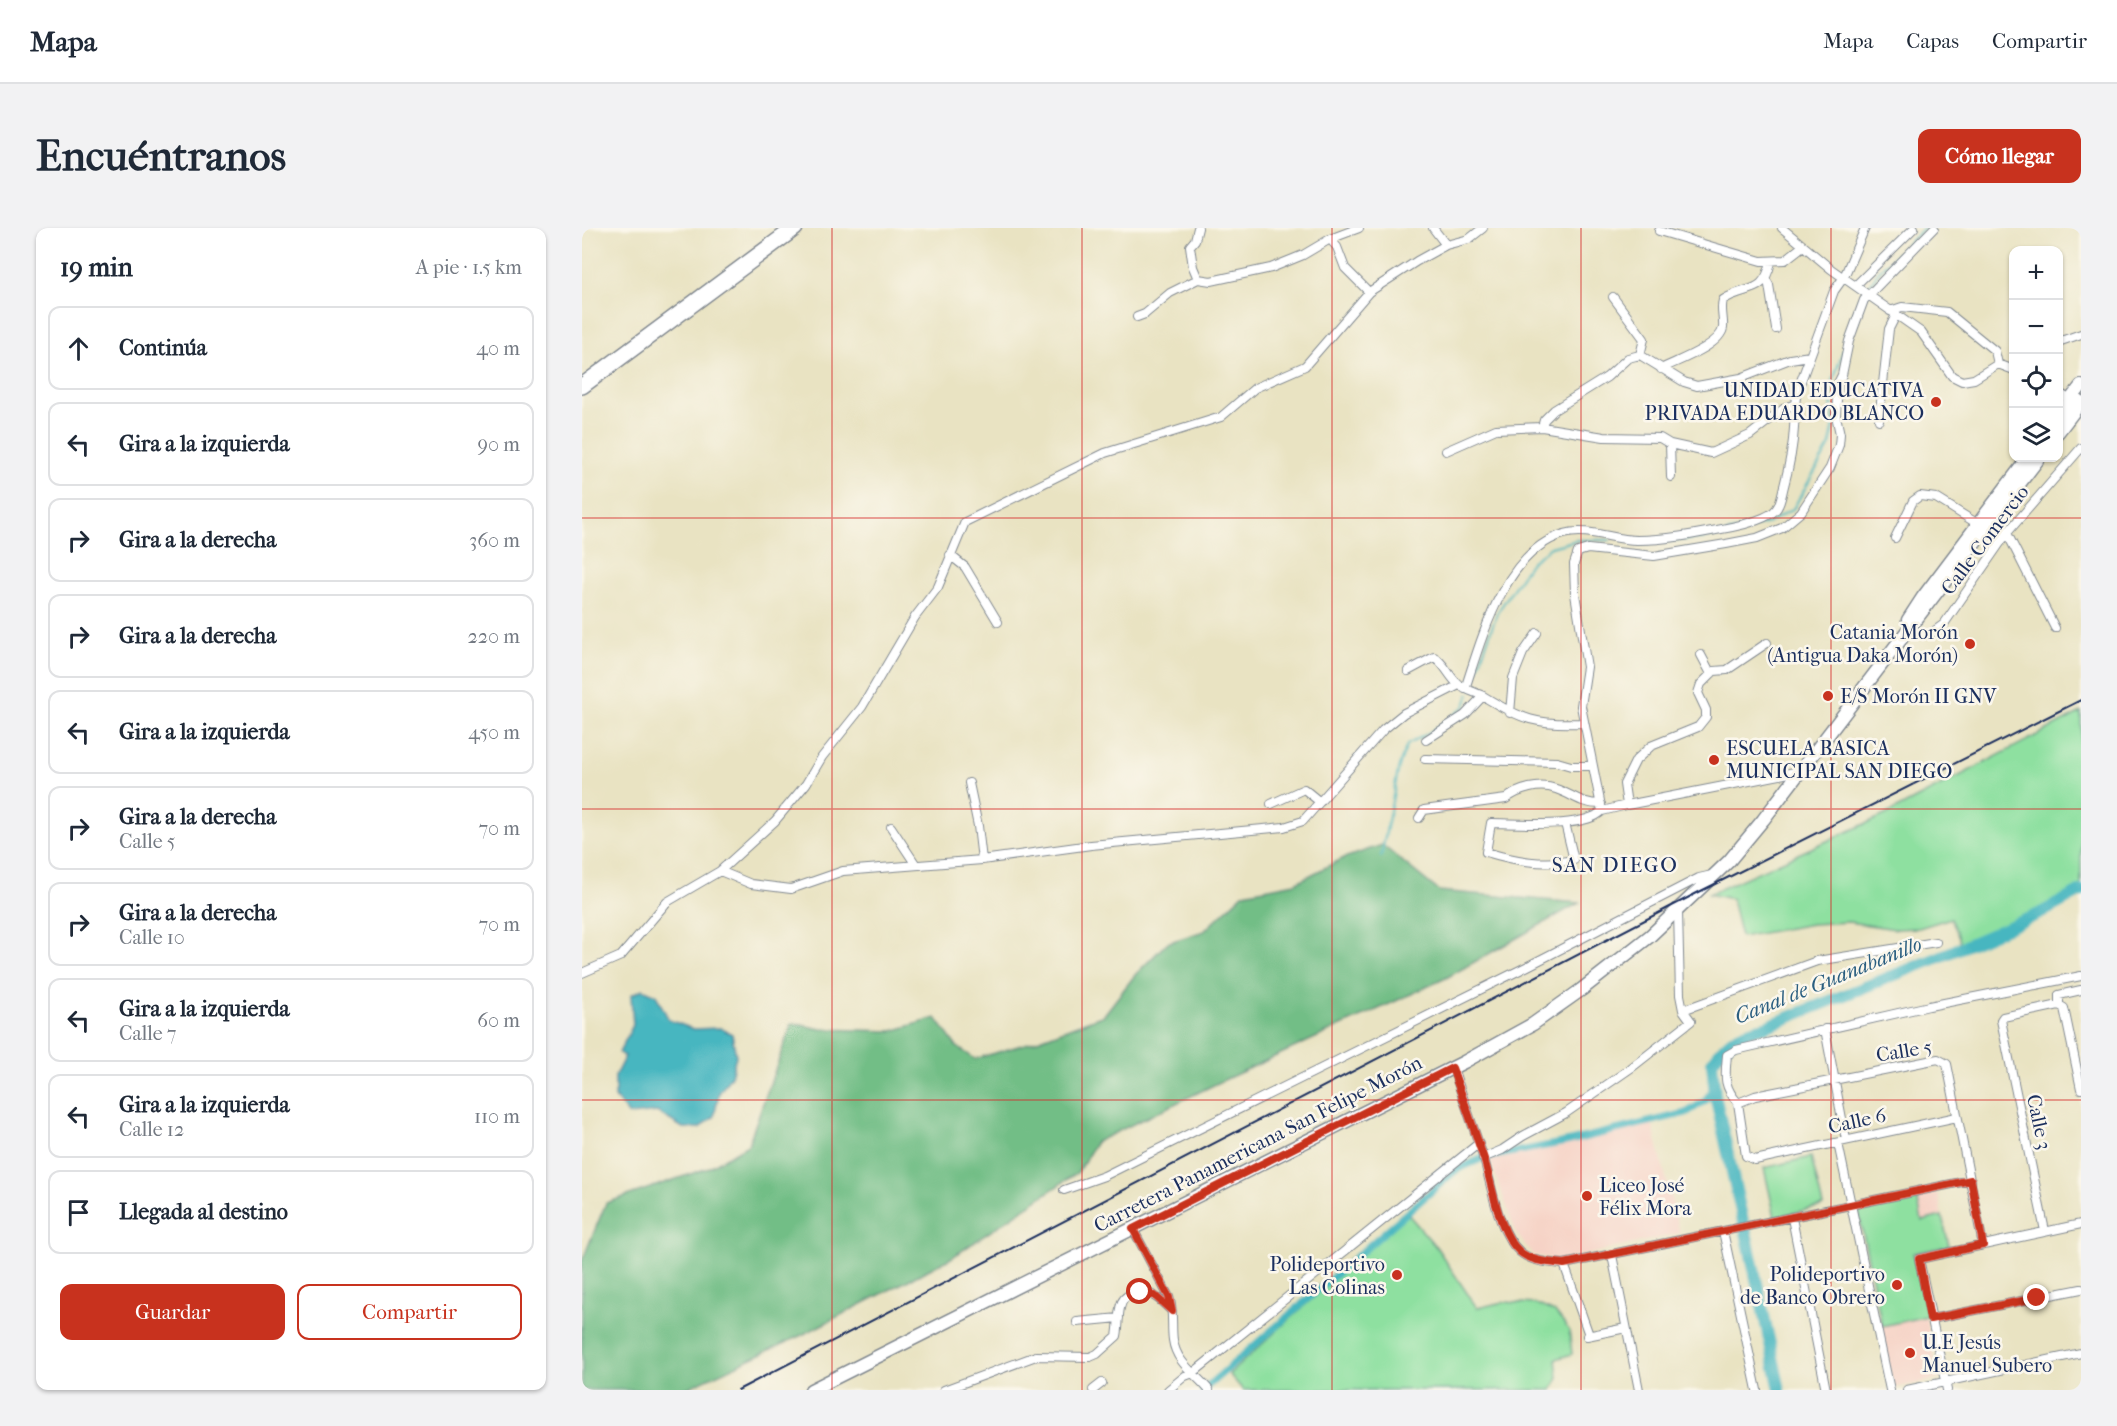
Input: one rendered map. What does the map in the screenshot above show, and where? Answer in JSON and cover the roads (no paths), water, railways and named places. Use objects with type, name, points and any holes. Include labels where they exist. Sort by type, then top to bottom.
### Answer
[{"type":"highway","points":[[582,375],[780,228]]},
{"type":"highway","points":[[582,386],[795,228]]},
{"type":"main road","points":[[2063,425],[2078,405],[2081,386]]},
{"type":"main road","points":[[2063,413],[2078,405]]},
{"type":"main road","points":[[1872,676],[1923,597],[2025,462]]},
{"type":"main road","points":[[1872,676],[1908,632],[2036,462]]},
{"type":"main road","name":"Carretera Panamericana San Felipe Morón","points":[[811,1390],[1452,1068],[1533,1024],[1650,936],[1716,874],[1763,820],[1872,676]]},
{"type":"street","points":[[1198,228],[1195,240],[1190,246],[1193,267],[1198,279]]},
{"type":"street","points":[[1137,317],[1145,314],[1170,293],[1198,279],[1212,281],[1271,268],[1303,255],[1330,239],[1359,228]]},
{"type":"street","points":[[1433,228],[1446,245]]},
{"type":"street","points":[[582,973],[621,956],[667,902],[720,871],[775,821],[806,784],[822,757],[862,707],[915,617],[938,587],[965,522],[1105,453],[1221,417],[1255,388],[1305,366],[1369,292],[1446,245],[1469,239],[1483,228]]},
{"type":"street","points":[[1782,228],[1844,277],[1921,332],[1952,376],[1962,381],[1974,379],[1998,364]]},
{"type":"street","points":[[720,871],[751,884],[791,889],[843,871],[982,860],[1091,845],[1284,827],[1303,821],[1370,744],[1404,713],[1464,688],[1483,634],[1502,593],[1516,570],[1537,546],[1565,534],[1590,533],[1636,540],[1690,535],[1742,525],[1772,513],[1777,507],[1789,466],[1795,411],[1793,405],[1833,291],[1844,277],[1865,228]]},
{"type":"street","points":[[1856,285],[1914,228]]},
{"type":"street","points":[[1565,823],[1574,860],[1561,863],[1520,862],[1486,852],[1491,823],[1565,823],[1596,817],[1602,807],[1581,706],[1587,667],[1575,594],[1574,564],[1578,552],[1588,549],[1654,556],[1726,544],[1757,538],[1782,528],[1801,512],[1830,468],[1839,445],[1840,434],[1836,416],[1838,383],[1842,375],[1849,341],[1867,292],[1934,228]]},
{"type":"street","points":[[1659,231],[1752,259],[1771,262],[1785,260],[1803,246]]},
{"type":"street","points":[[1330,239],[1337,247],[1345,267],[1369,292]]},
{"type":"street","points":[[1661,369],[1715,341],[1722,331],[1723,300],[1761,285],[1766,280],[1771,262]]},
{"type":"street","points":[[1766,280],[1769,285],[1776,329]]},
{"type":"street","points":[[1613,297],[1644,339],[1640,355]]},
{"type":"street","points":[[1879,420],[1889,329],[1893,313],[1902,307],[1947,312],[1995,351],[1998,364]]},
{"type":"street","points":[[2063,340],[2081,334]]},
{"type":"street","points":[[1542,427],[1554,410],[1607,377],[1628,358],[1640,355],[1684,382],[1697,386],[1741,378],[1790,359],[1810,356]]},
{"type":"street","points":[[1998,364],[2009,368]]},
{"type":"street","points":[[2063,395],[2078,405]]},
{"type":"street","points":[[1446,452],[1496,429],[1542,427],[1604,437],[1660,438],[1670,444],[1711,453],[1750,435],[1786,407],[1793,405]]},
{"type":"street","points":[[1670,444],[1671,477]]},
{"type":"street","name":"Calle Comercio","points":[[1908,632],[1929,635],[1944,624],[2007,533],[2081,448]]},
{"type":"street","points":[[1895,538],[1913,501],[1920,496],[1936,498],[1978,524]]},
{"type":"street","points":[[1994,517],[2007,533],[2055,628]]},
{"type":"street","points":[[950,555],[965,567],[998,622]]},
{"type":"street","points":[[1510,713],[1513,678],[1523,653],[1537,633]]},
{"type":"street","points":[[1627,805],[1624,784],[1636,760],[1651,746],[1698,727],[1706,717],[1706,710],[1698,693],[1701,684],[1714,671],[1726,670],[1767,643]]},
{"type":"street","points":[[1701,655],[1711,674]]},
{"type":"street","points":[[1408,671],[1434,657],[1439,659],[1448,674],[1464,688],[1481,695],[1510,713],[1530,720],[1559,724],[1584,723]]},
{"type":"street","points":[[1426,740],[1465,715],[1481,695]]},
{"type":"street","points":[[1425,759],[1547,761],[1571,766],[1593,766]]},
{"type":"street","points":[[1419,818],[1424,810],[1506,799],[1516,791],[1537,787],[1554,788],[1587,804],[1602,807],[1627,805],[1801,771]]},
{"type":"street","points":[[969,783],[982,860]]},
{"type":"street","points":[[1271,804],[1304,789],[1320,802]]},
{"type":"street","points":[[891,827],[916,865]]},
{"type":"street","points":[[1064,1190],[1104,1176],[1528,966],[1699,878],[1716,874]]},
{"type":"street","points":[[1484,1158],[1566,1113],[1631,1068],[1691,1021],[1683,1010],[1680,995],[1678,911]]},
{"type":"street","points":[[1683,1010],[1732,994],[1817,961],[1936,942]]},
{"type":"street","points":[[1738,1103],[1728,1092],[1725,1075],[1727,1055],[1736,1050],[1750,1045],[1990,993],[2081,976]]},
{"type":"street","points":[[2081,990],[2059,994],[2059,1005],[2064,1008],[2081,1089]]},
{"type":"street","name":"Calle 3","points":[[2045,1232],[2001,1020],[2004,1017],[2059,1005]]},
{"type":"street","points":[[1825,1029],[1835,1080],[1852,1205],[1890,1390]]},
{"type":"street","name":"Calle 5","points":[[1738,1103],[1755,1096],[1938,1059],[1947,1064],[1983,1245]]},
{"type":"street","points":[[1452,1068],[1484,1158],[1502,1223],[1511,1242],[1522,1254],[1536,1260],[1564,1264],[1971,1180]]},
{"type":"street","name":"Calle 6","points":[[1738,1103],[1746,1156],[1755,1160],[1957,1117]]},
{"type":"street","points":[[1168,1390],[1185,1376],[1193,1373],[1478,1144]]},
{"type":"street","points":[[1792,1218],[1826,1390]]},
{"type":"street","points":[[1946,1386],[1919,1259],[2081,1224]]},
{"type":"street","points":[[1133,1229],[1169,1297],[1176,1353],[1209,1390]]},
{"type":"street","points":[[1723,1231],[1757,1390]]},
{"type":"street","points":[[1612,1255],[1639,1390]]},
{"type":"street","points":[[1564,1264],[1588,1336],[1626,1328]]},
{"type":"street","points":[[1930,1319],[2081,1289]]},
{"type":"street","points":[[944,1390],[1036,1356],[1085,1358],[1097,1354],[1117,1336],[1120,1306],[1125,1297],[1134,1293],[1148,1293],[1155,1296],[1172,1311]]},
{"type":"street","points":[[1077,1322],[1119,1317]]},
{"type":"street","points":[[1907,1390],[1946,1386],[2081,1353]]},
{"type":"street","points":[[1094,1390],[1102,1383]]},
{"type":"water","points":[[643,989],[656,995],[669,1020],[693,1029],[720,1028],[732,1034],[736,1056],[731,1076],[719,1093],[714,1117],[699,1128],[683,1128],[657,1112],[629,1115],[615,1098],[615,1076],[625,1056],[619,1053],[633,1025],[631,995]]},
{"type":"waterway","points":[[1867,290],[1878,272],[1924,228]]},
{"type":"waterway","points":[[1856,311],[1860,300]]},
{"type":"waterway","points":[[1645,543],[1707,538],[1768,523],[1793,509],[1830,445],[1834,426],[1830,390],[1844,348]]},
{"type":"waterway","points":[[1471,688],[1497,613],[1531,562],[1551,547],[1577,540],[1610,540]]},
{"type":"waterway","points":[[1381,857],[1399,766],[1407,745],[1439,727],[1465,706],[1469,694]]},
{"type":"waterway","name":"Canal de Guanabanillo","points":[[1743,1221],[1715,1095],[1712,1062],[1724,1048],[1741,1035],[1937,958],[2039,914],[2081,891]]},
{"type":"waterway","points":[[1203,1390],[1456,1170],[1483,1158],[1566,1142],[1686,1113],[1705,1101],[1714,1087]]},
{"type":"waterway","points":[[1746,1232],[1780,1390]]},
{"type":"railway","points":[[738,1390],[1697,893],[2081,700]]},
{"type":"place","name":"UNIDAD EDUCATIVA PRIVADA EDUARDO BLANCO","points":[[1936,402]]},
{"type":"place","name":"Catania Morón (Antigua Daka Morón)","points":[[1970,644]]},
{"type":"place","name":"E/S Morón II GNV","points":[[1828,696]]},
{"type":"place","name":"ESCUELA BASICA MUNICIPAL SAN DIEGO","points":[[1714,760]]},
{"type":"place","name":"Liceo José Félix Mora","points":[[1587,1196]]},
{"type":"place","name":"Polideportivo Las Colinas","points":[[1397,1275]]},
{"type":"place","name":"Polideportivo de Banco Obrero","points":[[1897,1285]]},
{"type":"place","name":"U.E Jesús Manuel Subero","points":[[1910,1353]]},
{"type":"district","name":"SAN DIEGO","points":[[1615,865]]}]
